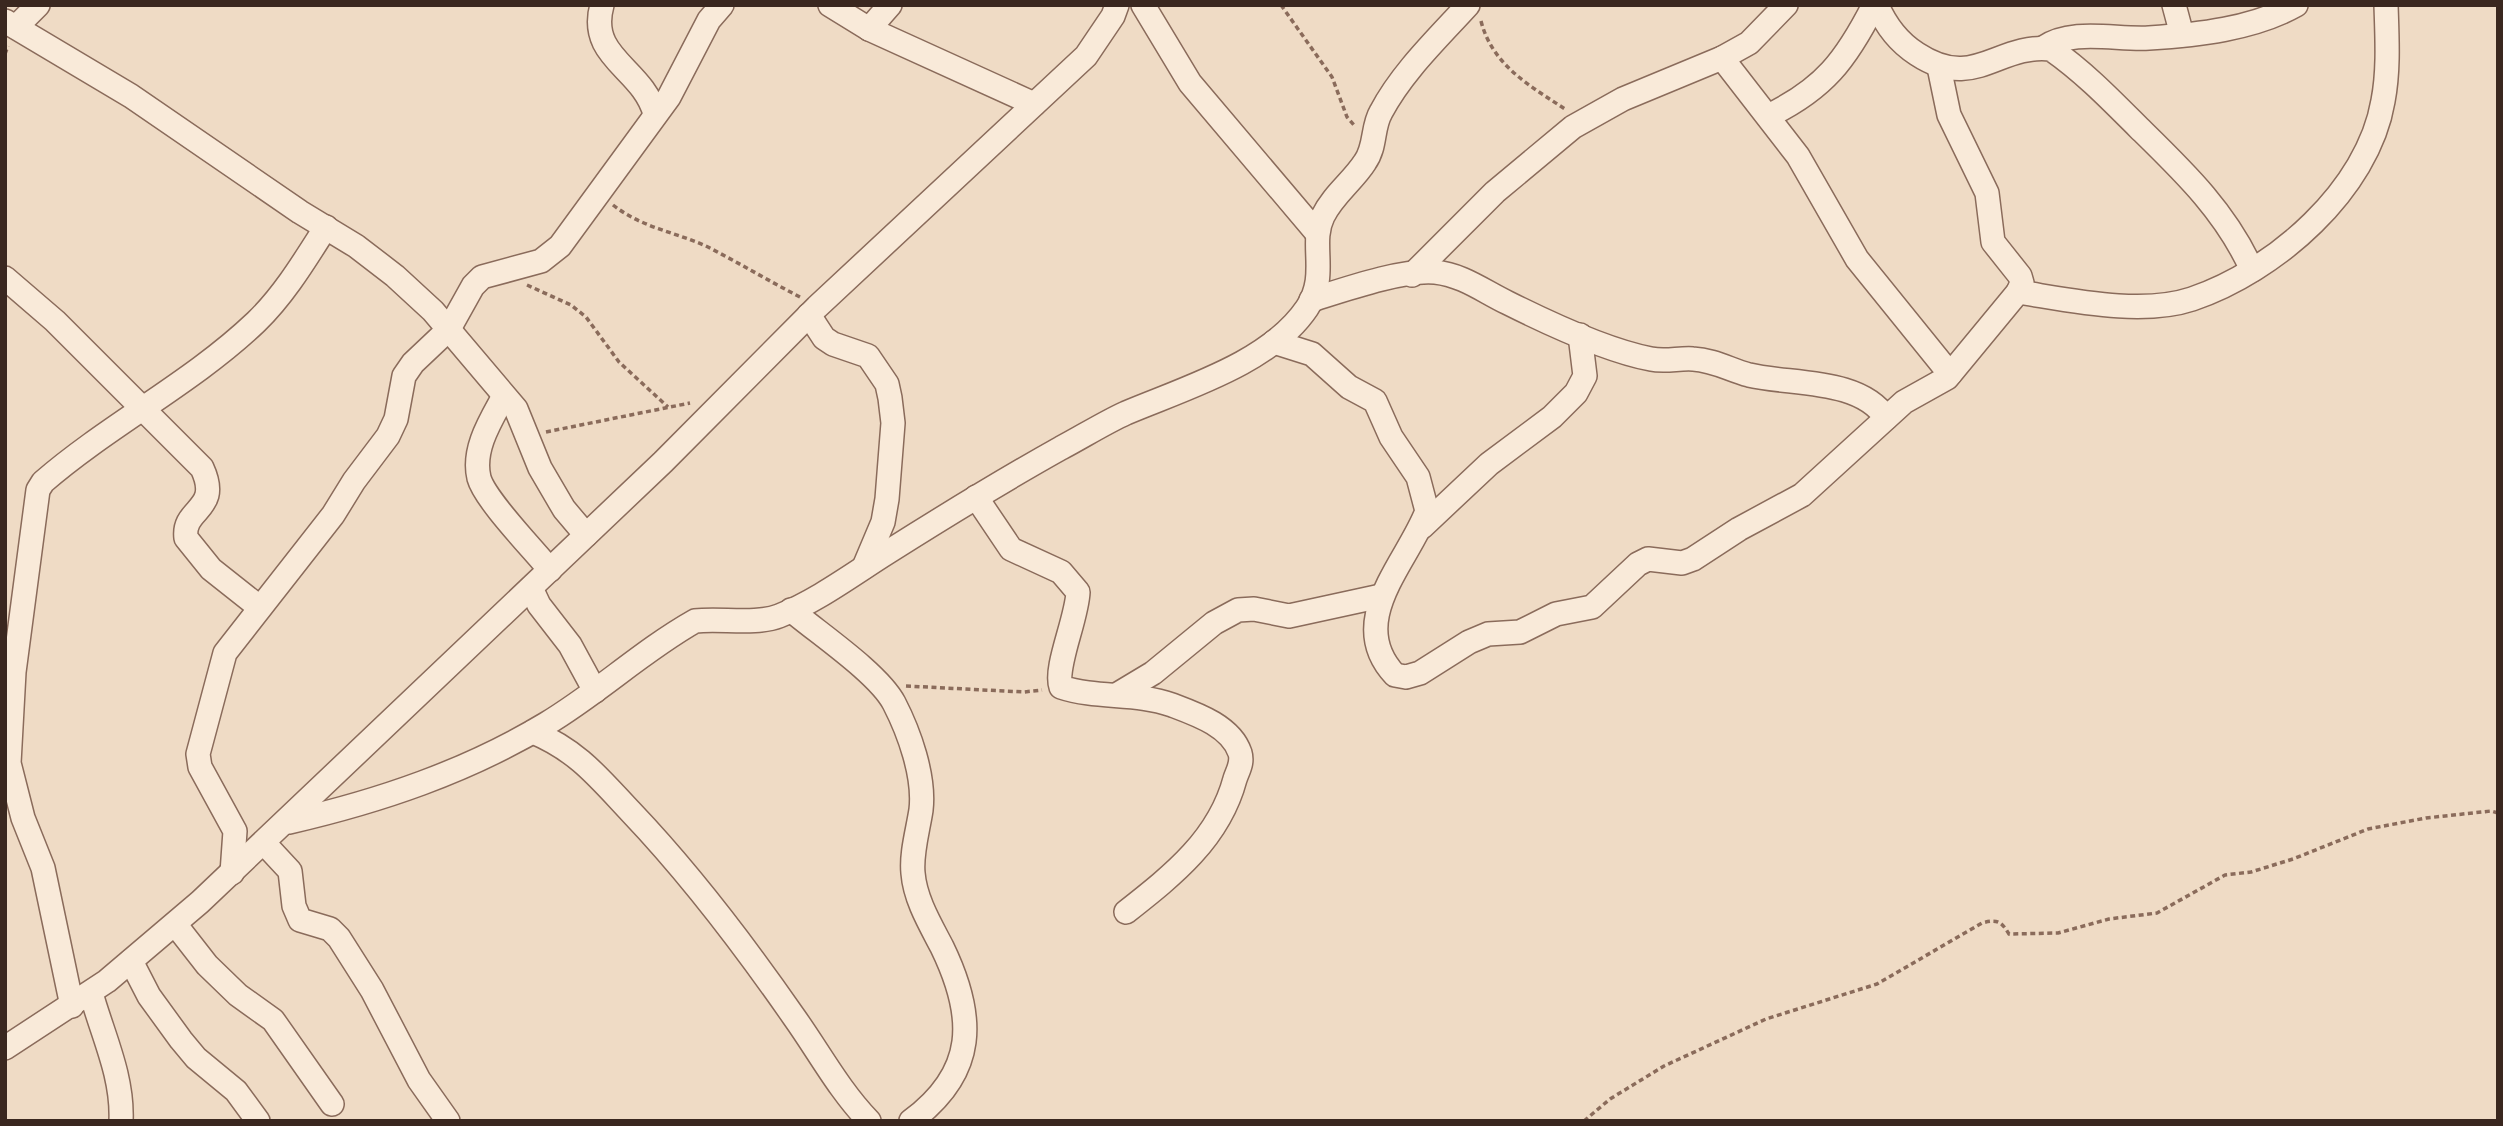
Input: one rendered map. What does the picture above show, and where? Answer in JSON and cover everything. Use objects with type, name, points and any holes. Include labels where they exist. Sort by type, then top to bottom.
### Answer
[{"type":"street","points":[[38,5],[10,24],[131,96],[395,276],[449,329],[516,409],[540,468],[586,535]]},
{"type":"street","points":[[602,5],[597,23],[599,37],[647,93],[655,114]]},
{"type":"street","points":[[232,873],[235,831],[200,767],[198,754],[222,660],[237,634],[333,515],[359,473],[388,436],[396,419],[404,376],[413,363],[449,329],[482,277],[494,272],[513,271],[541,261],[560,246],[669,97],[709,20],[722,5]]},
{"type":"street","points":[[830,5],[869,29],[1034,104]]},
{"type":"street","points":[[869,29],[890,5]]},
{"type":"street","points":[[5,1048],[81,1000],[131,961],[286,823],[550,570],[813,311],[1086,56],[1113,16],[1117,5]]},
{"type":"street","points":[[1143,5],[1190,83],[1318,233]]},
{"type":"street","points":[[1875,5],[1896,37],[1940,67],[1966,69],[2022,51],[2043,48],[2064,39],[2182,35],[2236,27],[2275,15],[2296,5]]},
{"type":"street","points":[[1768,116],[1805,96],[1830,75],[1853,46],[1875,5]]},
{"type":"street","points":[[2174,5],[2182,35]]},
{"type":"street","points":[[2018,292],[2087,303],[2144,305],[2191,299],[2252,270],[2331,207],[2372,138],[2383,101],[2386,5]]},
{"type":"street","points":[[1412,275],[1495,192],[1539,154],[1583,122],[1623,99],[1722,58],[1749,43],[1781,7]]},
{"type":"street","points":[[286,823],[346,808],[435,779],[484,759],[533,732],[695,621],[719,618],[759,621],[791,611],[976,497],[1122,415],[1224,372],[1274,342],[1291,328],[1311,300],[1318,284],[1318,233],[1322,216],[1366,162],[1380,113],[1410,70],[1474,10]]},
{"type":"street","points":[[2043,48],[2051,49],[2090,80],[2210,199],[2240,244],[2252,270]]},
{"type":"street","points":[[1722,58],[1768,116],[1809,175],[1857,259],[1950,374]]},
{"type":"street","points":[[1274,342],[1311,354],[1349,387],[1375,401],[1391,437],[1418,477],[1427,511],[1422,527],[1381,596],[1376,622],[1377,641],[1382,657],[1395,675],[1406,677],[1420,673],[1450,652],[1488,634],[1520,632],[1556,614],[1592,607],[1629,570],[1648,559],[1682,563],[1705,553],[1739,529],[1817,484],[1914,394],[1937,385],[1950,374],[2018,292],[2022,283],[2020,276],[1991,236],[1987,193],[1949,115],[1940,67]]},
{"type":"street","points":[[121,1121],[120,1091],[111,1052],[81,1000],[43,868],[8,771],[14,672],[35,499],[43,482],[232,344],[259,319],[297,272],[326,227]]},
{"type":"street","points":[[1311,300],[1356,286],[1412,275],[1432,272],[1458,276],[1523,311],[1580,335],[1650,359],[1711,361],[1749,375],[1788,379],[1859,394],[1878,406],[1886,418]]},
{"type":"street","points":[[5,278],[187,450],[210,485],[199,509],[187,524],[186,538],[211,569],[259,607]]},
{"type":"street","points":[[813,311],[824,338],[832,344],[868,356],[887,384],[890,398],[893,424],[887,499],[883,522],[864,567]]},
{"type":"street","points":[[1422,527],[1489,464],[1552,417],[1576,393],[1585,376],[1580,335]]},
{"type":"street","points":[[504,396],[486,429],[480,447],[479,478],[487,494],[550,570]]},
{"type":"street","points":[[976,497],[1011,549],[1061,572],[1078,592],[1074,627],[1059,672],[1061,687],[1090,694],[1118,694],[1171,705],[1219,726],[1239,751],[1241,764],[1227,809],[1168,880],[1126,912]]},
{"type":"street","points":[[5,570],[27,579]]},
{"type":"street","points":[[531,588],[540,606],[570,645],[595,691]]},
{"type":"street","points":[[1118,694],[1153,673],[1214,623],[1238,610],[1254,609],[1289,616],[1381,596]]},
{"type":"street","points":[[791,611],[879,684],[893,702],[918,772],[921,808],[913,872],[915,886],[960,992],[965,1025],[962,1050],[948,1088],[934,1104],[911,1121]]},
{"type":"street","points":[[533,732],[562,744],[583,762],[670,853],[721,916],[839,1085],[869,1121]]},
{"type":"street","points":[[264,843],[290,871],[294,906],[300,920],[330,929],[339,939],[372,990],[419,1080],[448,1121]]},
{"type":"street","points":[[174,924],[207,965],[238,995],[273,1020],[332,1104]]},
{"type":"street","points":[[131,961],[156,1007],[181,1040],[196,1058],[236,1091],[258,1121]]},
{"type":"path","points":[[1281,5],[1332,77],[1347,117],[1373,139]]},
{"type":"path","points":[[1474,10],[1491,49],[1502,63],[1583,122]]},
{"type":"path","points":[[598,192],[626,215],[708,247],[813,311]]},
{"type":"path","points":[[513,271],[532,289],[571,305],[586,317],[619,362],[668,407]]},
{"type":"path","points":[[529,436],[696,402]]},
{"type":"path","points":[[879,684],[1024,692],[1061,687]]},
{"type":"path","points":[[1584,1121],[1610,1099],[1664,1066],[1766,1018],[1877,984],[1982,923],[1994,919],[2009,934],[2039,935],[2058,933],[2109,919],[2157,913],[2225,875],[2251,872],[2282,863],[2368,829],[2426,818],[2491,811],[2498,813]]}]
